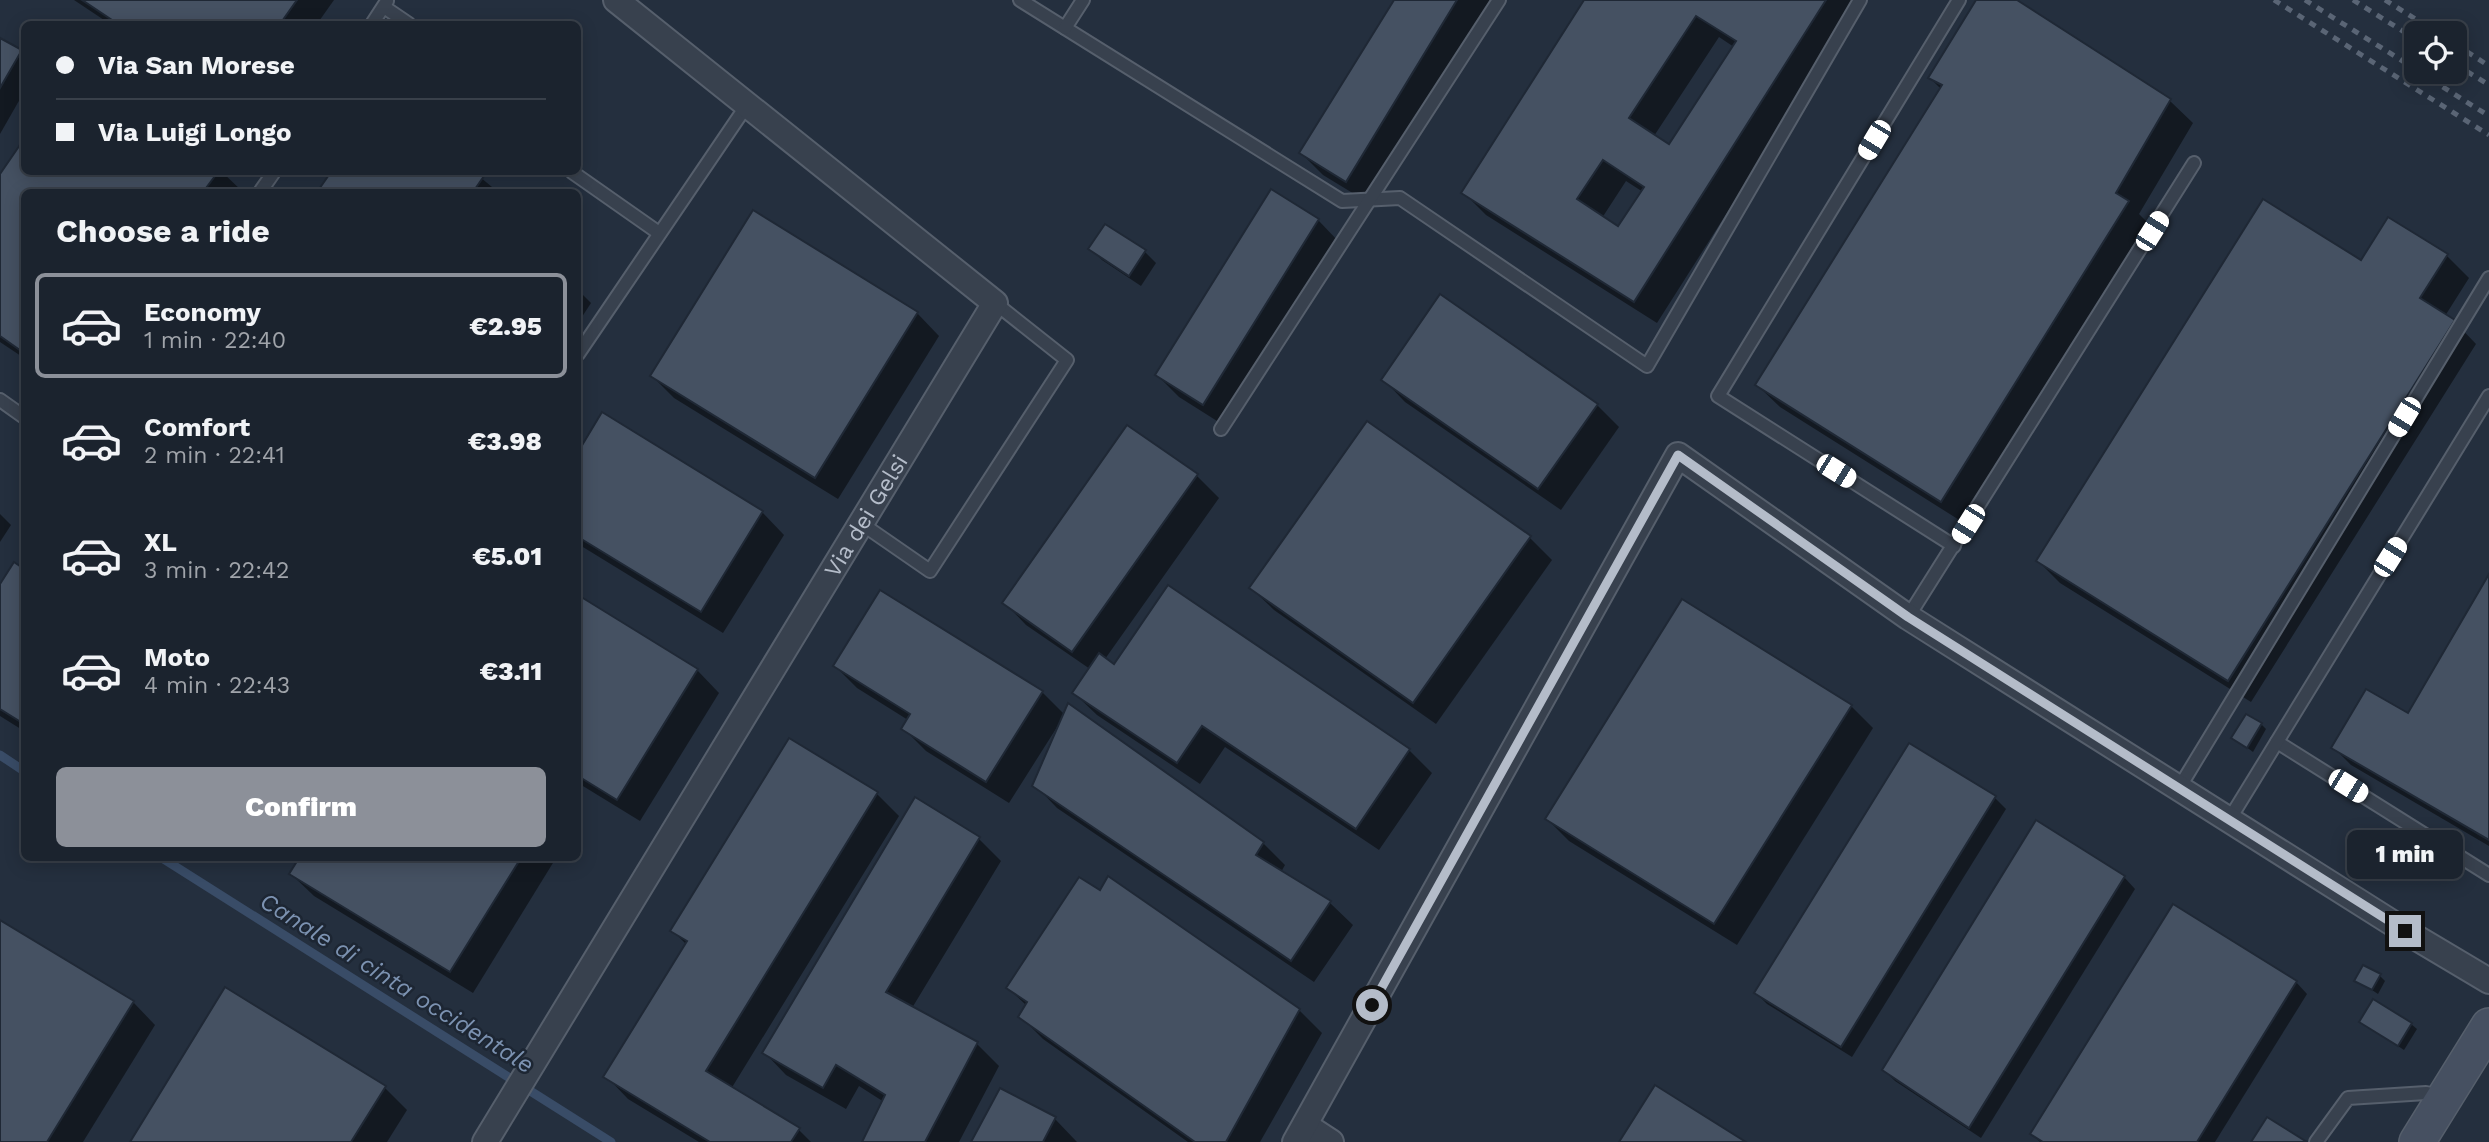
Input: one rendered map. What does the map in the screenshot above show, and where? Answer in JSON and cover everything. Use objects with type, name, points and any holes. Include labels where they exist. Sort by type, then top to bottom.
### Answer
[{"type":"main road","points":[[2417,1142],[2489,1026]]},
{"type":"street","points":[[616,0],[995,303]]},
{"type":"street","name":"Via dei Gelsi","points":[[489,1136],[995,303]]},
{"type":"street","points":[[1331,1142],[1300,1133],[1678,455],[1908,617],[2405,931],[2489,981]]},
{"type":"lane","points":[[1020,0],[1342,201],[1400,198],[1647,366],[1860,0]]},
{"type":"lane","points":[[1065,28],[1083,0]]},
{"type":"lane","points":[[1222,429],[1499,0]]},
{"type":"lane","points":[[1954,546],[1718,396],[1959,0]]},
{"type":"lane","points":[[374,21],[386,4],[406,21]]},
{"type":"lane","points":[[581,350],[747,104]]},
{"type":"lane","points":[[1908,617],[2194,163]]},
{"type":"lane","points":[[576,175],[659,233]]},
{"type":"lane","points":[[2179,788],[2489,278]]},
{"type":"lane","points":[[862,524],[930,571],[1067,360],[995,303]]},
{"type":"lane","points":[[2229,820],[2489,396]]},
{"type":"lane","points":[[0,400],[21,415]]},
{"type":"lane","points":[[2277,742],[2489,875]]},
{"type":"lane","points":[[2316,1142],[2348,1098],[2426,1093],[2445,1096]]},
{"type":"building","points":[[82,0],[297,0],[282,21],[114,21]]},
{"type":"building","points":[[1394,0],[1457,0],[1346,182],[1299,153]]},
{"type":"building","points":[[1584,0],[1826,0],[1634,302],[1461,193]],"holes":[[[1696,16],[1736,41],[1669,144],[1629,118]],[[1603,160],[1644,187],[1618,226],[1577,199]]]},
{"type":"building","points":[[1976,0],[2017,0],[2171,99],[2116,193],[2129,201],[1941,502],[1755,385],[1942,85],[1928,78]]},
{"type":"building","points":[[0,38],[21,52],[0,88]]},
{"type":"building","points":[[21,143],[21,175],[216,175],[205,189],[21,189],[21,351],[0,336],[0,174]]},
{"type":"building","points":[[329,175],[484,176],[475,189],[319,189]]},
{"type":"building","points":[[1271,189],[1319,219],[1203,405],[1155,375]]},
{"type":"building","points":[[2263,199],[2361,260],[2388,217],[2448,254],[2420,298],[2455,320],[2228,681],[2036,561]]},
{"type":"building","points":[[753,210],[918,312],[815,478],[650,376]]},
{"type":"building","points":[[1105,224],[1146,250],[1129,276],[1088,249]]},
{"type":"building","points":[[1440,294],[1598,404],[1538,489],[1381,380]]},
{"type":"building","points":[[602,412],[763,511],[701,612],[581,539],[581,447]]},
{"type":"building","points":[[1367,421],[1531,536],[1413,703],[1249,588]]},
{"type":"building","points":[[1127,425],[1198,474],[1072,652],[1002,603]]},
{"type":"building","points":[[14,562],[21,567],[21,722],[0,709],[0,584]]},
{"type":"building","points":[[2489,574],[2489,840],[2331,748],[2366,689],[2408,713]]},
{"type":"building","points":[[1168,585],[1410,749],[1356,829],[1202,726],[1177,763],[1072,693],[1099,653],[1114,664]]},
{"type":"building","points":[[880,590],[1043,691],[986,782],[901,729],[910,714],[833,666]]},
{"type":"building","points":[[581,597],[698,669],[617,800],[581,778]]},
{"type":"building","points":[[1682,599],[1852,705],[1714,924],[1545,819]]},
{"type":"building","points":[[1068,703],[1264,842],[1256,855],[1331,901],[1291,961],[1032,786]]},
{"type":"building","points":[[2246,714],[2262,723],[2247,748],[2231,738]]},
{"type":"building","points":[[789,738],[878,792],[706,1071],[800,1128],[791,1142],[710,1142],[603,1077],[687,941],[670,931]]},
{"type":"building","points":[[1909,743],[1996,796],[1841,1047],[1754,993]]},
{"type":"building","points":[[915,797],[980,837],[886,992],[978,1042],[925,1142],[862,1142],[885,1095],[836,1065],[823,1088],[762,1053]]},
{"type":"building","points":[[2036,820],[2125,876],[1969,1128],[1882,1070]]},
{"type":"building","points":[[297,861],[519,861],[450,972],[289,874]]},
{"type":"building","points":[[1108,876],[1300,1009],[1226,1142],[1195,1142],[1018,1017],[1027,1002],[1006,988],[1079,877],[1100,890]]},
{"type":"building","points":[[2173,904],[2297,981],[2197,1142],[2043,1142],[2030,1134]]},
{"type":"building","points":[[0,920],[134,1001],[47,1142],[0,1142]]},
{"type":"building","points":[[2363,965],[2381,974],[2372,990],[2354,981]]},
{"type":"building","points":[[225,987],[386,1086],[351,1142],[130,1142]]},
{"type":"building","points":[[2373,999],[2412,1023],[2398,1046],[2359,1022]]},
{"type":"building","points":[[1655,1085],[1746,1142],[1619,1142]]},
{"type":"building","points":[[1000,1088],[1056,1117],[1043,1142],[971,1142]]},
{"type":"building","points":[[2267,1117],[2307,1142],[2251,1142]]},
{"type":"waterway","name":"Canale di cinta occidentale","points":[[0,755],[21,769]]},
{"type":"waterway","name":"Canale di cinta occidentale","points":[[167,861],[611,1142]]},
{"type":"railway","points":[[2274,0],[2489,135]]},
{"type":"railway","points":[[2305,0],[2404,62]]},
{"type":"railway","points":[[2353,0],[2404,32]]},
{"type":"railway","points":[[2385,0],[2419,21]]},
{"type":"railway","points":[[2467,52],[2489,66]]},
{"type":"railway","points":[[2467,71],[2489,85]]},
{"type":"railway","points":[[2438,84],[2489,116]]},
{"type":"route","points":[[1372,1005],[1678,455],[1908,617],[2405,931]]}]
